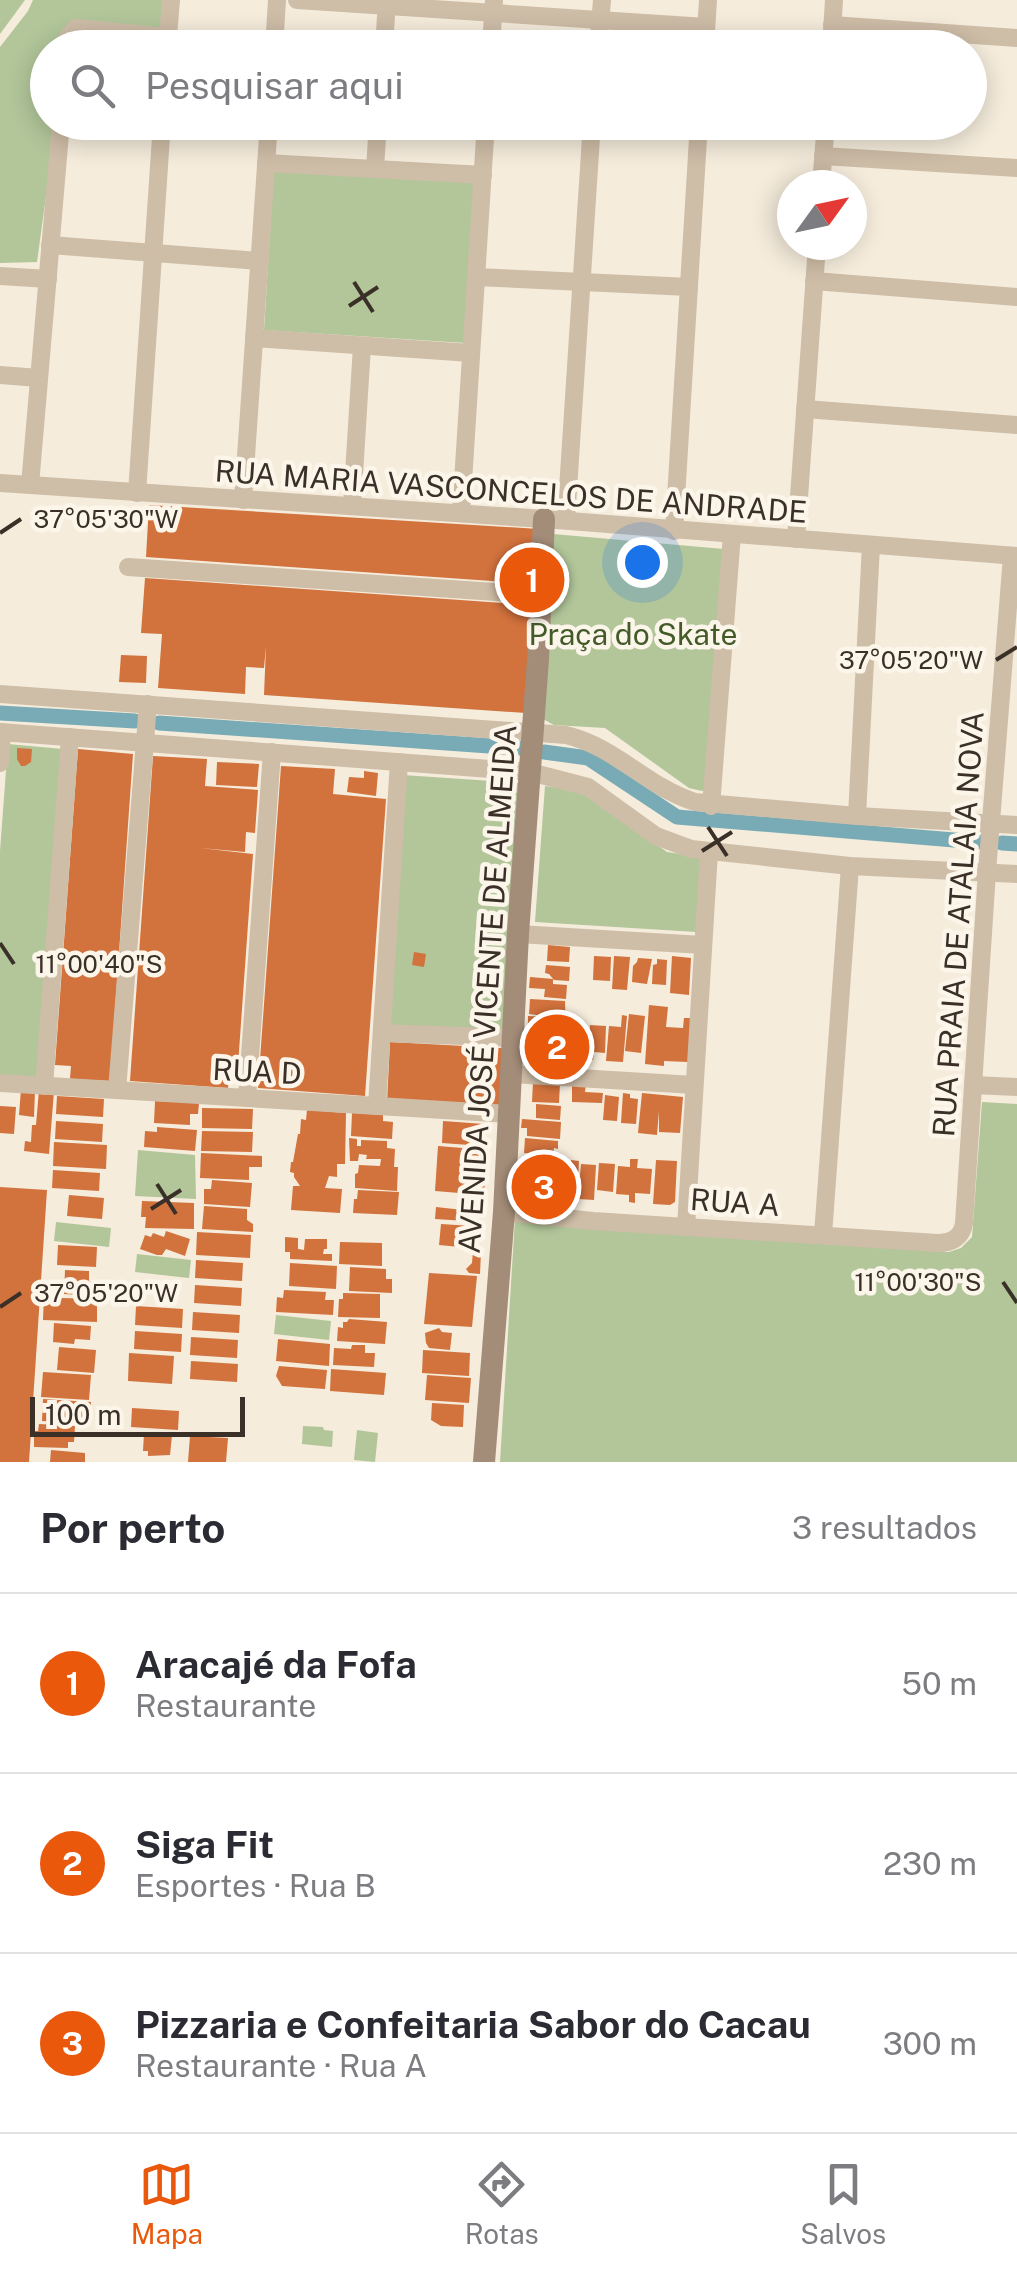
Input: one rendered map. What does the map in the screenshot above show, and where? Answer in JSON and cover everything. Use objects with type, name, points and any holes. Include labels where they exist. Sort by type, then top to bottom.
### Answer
[{"type":"street","points":[[169,30],[170,0]]},
{"type":"street","points":[[276,30],[278,0]]},
{"type":"street","points":[[298,0],[493,6],[600,20],[706,27]]},
{"type":"street","points":[[599,30],[602,0]]},
{"type":"street","points":[[706,30],[708,0]]},
{"type":"street","points":[[832,30],[834,0]]},
{"type":"street","points":[[385,30],[387,3]]},
{"type":"street","points":[[832,25],[903,30]]},
{"type":"street","points":[[987,36],[1017,38]]},
{"type":"street","points":[[30,485],[59,140]]},
{"type":"street","points":[[137,493],[161,140]]},
{"type":"street","points":[[244,500],[268,140]]},
{"type":"street","points":[[375,169],[377,140]]},
{"type":"street","points":[[461,513],[485,140]]},
{"type":"street","points":[[555,520],[582,282],[591,140]]},
{"type":"street","points":[[674,530],[699,140]]},
{"type":"street","points":[[822,170],[824,140]]},
{"type":"street","points":[[823,156],[1017,168]]},
{"type":"street","points":[[266,163],[482,175]]},
{"type":"street","points":[[50,246],[260,261]]},
{"type":"street","points":[[796,538],[816,260]]},
{"type":"street","points":[[0,276],[48,279]]},
{"type":"street","points":[[476,277],[689,287]]},
{"type":"street","points":[[814,281],[1017,297]]},
{"type":"street","points":[[254,338],[470,353]]},
{"type":"street","points":[[352,506],[362,346]]},
{"type":"street","points":[[0,376],[39,378]]},
{"type":"street","points":[[805,409],[1017,424]]},
{"type":"street","name":"RUA MARIA VASCONCELOS DE ANDRADE","points":[[0,484],[461,513],[1015,556]]},
{"type":"street","name":"AVENIDA JOSÉ VICENTE DE ALMEIDA","points":[[484,1462],[504,1212],[540,595],[555,520]]},
{"type":"street","points":[[711,806],[732,534]]},
{"type":"street","points":[[856,816],[871,546]]},
{"type":"street","name":"RUA PRAIA DE ATALAIA NOVA","points":[[960,1235],[1015,556]]},
{"type":"street","points":[[128,568],[540,595]]},
{"type":"street","points":[[0,694],[533,732],[586,740],[683,799],[711,806],[1017,825]]},
{"type":"street","points":[[117,1090],[148,704]]},
{"type":"street","points":[[0,762],[1,732],[530,772],[588,787],[656,836],[672,844],[709,852],[850,866],[1017,874]]},
{"type":"street","points":[[44,1086],[70,737]]},
{"type":"street","points":[[247,1098],[272,752]]},
{"type":"street","points":[[377,1106],[399,762]]},
{"type":"street","points":[[686,1227],[709,852]]},
{"type":"street","points":[[824,1236],[850,866]]},
{"type":"street","points":[[518,934],[704,946]]},
{"type":"street","points":[[382,1033],[514,1038]]},
{"type":"street","points":[[512,1074],[694,1085]]},
{"type":"street","name":"RUA D","points":[[0,1083],[510,1114]]},
{"type":"street","points":[[973,1084],[1017,1088]]},
{"type":"street","name":"RUA A","points":[[504,1212],[947,1243],[960,1235]]},
{"type":"green space","points":[[0,0],[25,0],[0,34]]},
{"type":"green space","points":[[33,0],[171,0],[169,30],[30,30],[30,140],[54,140],[37,262],[0,263],[0,47]]},
{"type":"green space","points":[[274,168],[475,182],[465,343],[264,330]]},
{"type":"green space","name":"Praça do Skate","points":[[553,534],[724,549],[706,789],[689,788],[605,728],[554,725],[543,719]]},
{"type":"green space","points":[[8,744],[63,749],[38,1079],[0,1076],[0,851]]},
{"type":"green space","points":[[403,775],[520,783],[503,1034],[386,1027]]},
{"type":"green space","points":[[545,786],[581,791],[667,852],[701,857],[696,932],[535,922]]},
{"type":"green space","points":[[982,1102],[1017,1104],[1017,1462],[500,1462],[515,1219],[949,1252],[961,1248],[972,1237]]},
{"type":"green space","points":[[138,1150],[195,1155],[196,1199],[135,1196]]},
{"type":"green space","points":[[56,1222],[111,1228],[109,1247],[54,1241]]},
{"type":"green space","points":[[137,1254],[191,1260],[189,1278],[135,1272]]},
{"type":"green space","points":[[276,1315],[331,1321],[329,1340],[274,1334]]},
{"type":"green space","points":[[303,1426],[333,1431],[332,1447],[302,1444]]},
{"type":"green space","points":[[357,1430],[378,1433],[375,1462],[354,1460]]},
{"type":"building","points":[[149,505],[539,529],[537,551],[522,550],[520,574],[536,575],[535,584],[146,557]]},
{"type":"building","points":[[145,578],[533,605],[526,713],[264,695],[266,646],[264,668],[246,667],[245,694],[158,688],[162,634],[141,633]]},
{"type":"building","points":[[121,655],[147,656],[146,683],[119,682]]},
{"type":"building","points":[[17,748],[32,749],[31,762],[21,766]]},
{"type":"building","points":[[78,749],[133,754],[110,1081],[70,1079],[71,1066],[55,1065]]},
{"type":"building","points":[[153,756],[207,759],[205,786],[258,790],[255,833],[246,832],[245,852],[200,848],[253,854],[238,1065],[230,1064],[228,1088],[130,1081]]},
{"type":"building","points":[[217,762],[259,764],[257,787],[216,785]]},
{"type":"building","points":[[281,766],[335,769],[333,794],[386,799],[365,1096],[258,1088]]},
{"type":"building","points":[[364,771],[378,773],[376,796],[347,792],[349,777],[364,778]]},
{"type":"building","points":[[548,945],[570,947],[569,962],[547,961]]},
{"type":"building","points":[[414,952],[426,954],[424,967],[412,965]]},
{"type":"building","points":[[594,956],[611,957],[610,981],[593,980]]},
{"type":"building","points":[[614,956],[630,957],[627,990],[612,989]]},
{"type":"building","points":[[672,956],[691,958],[689,995],[670,993]]},
{"type":"building","points":[[638,958],[652,959],[647,984],[632,982]]},
{"type":"building","points":[[657,959],[667,960],[666,985],[652,984]]},
{"type":"building","points":[[546,965],[570,967],[569,981],[554,980],[545,973]]},
{"type":"building","points":[[530,977],[567,985],[566,999],[544,997],[545,989],[529,988]]},
{"type":"building","points":[[530,999],[565,1001],[566,1035],[541,1033],[541,1026],[528,1025],[528,1016],[552,1017],[529,1014]]},
{"type":"building","points":[[649,1005],[668,1007],[666,1027],[683,1028],[684,1018],[691,1018],[688,1062],[645,1064]]},
{"type":"building","points":[[629,1014],[645,1016],[641,1053],[625,1051]]},
{"type":"building","points":[[622,1015],[627,1016],[623,1062],[606,1061],[609,1026],[621,1027]]},
{"type":"building","points":[[590,1025],[606,1026],[605,1053],[594,1052],[593,1060],[587,1060],[588,1053],[561,1051],[560,1061],[533,1058],[527,1050],[528,1035],[589,1040]]},
{"type":"building","points":[[390,1042],[502,1048],[499,1110],[387,1103]]},
{"type":"building","points":[[533,1082],[560,1083],[559,1103],[532,1102]]},
{"type":"building","points":[[572,1082],[586,1083],[585,1092],[603,1093],[602,1103],[572,1102]]},
{"type":"building","points":[[21,1089],[35,1090],[34,1117],[19,1115]]},
{"type":"building","points":[[39,1090],[54,1091],[49,1154],[24,1151],[25,1141],[31,1142],[32,1125],[36,1125]]},
{"type":"building","points":[[623,1093],[638,1099],[636,1124],[621,1123]]},
{"type":"building","points":[[642,1093],[683,1097],[680,1133],[659,1132],[659,1111],[657,1135],[638,1133]]},
{"type":"building","points":[[605,1095],[619,1097],[617,1121],[603,1120]]},
{"type":"building","points":[[57,1096],[104,1099],[103,1117],[56,1114]]},
{"type":"building","points":[[155,1101],[199,1103],[198,1114],[190,1114],[190,1125],[154,1123]]},
{"type":"building","points":[[536,1104],[561,1106],[560,1120],[536,1118]]},
{"type":"building","points":[[0,1106],[16,1107],[14,1134],[0,1133]]},
{"type":"building","points":[[202,1108],[253,1109],[252,1129],[202,1128]]},
{"type":"building","points":[[307,1110],[346,1113],[345,1164],[337,1164],[337,1177],[329,1176],[325,1188],[342,1189],[340,1213],[291,1210],[293,1186],[300,1186],[290,1172],[291,1162],[301,1119],[306,1120]]},
{"type":"building","points":[[352,1113],[383,1115],[383,1121],[393,1122],[392,1139],[351,1136]]},
{"type":"building","points":[[522,1119],[561,1122],[560,1139],[527,1136],[527,1128],[521,1128]]},
{"type":"building","points":[[56,1121],[103,1124],[102,1142],[55,1139]]},
{"type":"building","points":[[443,1121],[484,1124],[483,1146],[442,1143]]},
{"type":"building","points":[[157,1127],[197,1130],[195,1151],[144,1147],[145,1131],[157,1132]]},
{"type":"building","points":[[202,1131],[253,1132],[252,1152],[201,1151]]},
{"type":"building","points":[[349,1138],[357,1139],[357,1146],[361,1146],[361,1140],[387,1141],[387,1148],[395,1149],[397,1191],[355,1188],[359,1165],[380,1166],[381,1159],[366,1159],[367,1155],[359,1154],[358,1161],[350,1161]]},
{"type":"building","points":[[525,1138],[558,1141],[558,1149],[554,1148],[553,1155],[524,1153]]},
{"type":"building","points":[[54,1142],[107,1145],[106,1169],[53,1166]]},
{"type":"building","points":[[438,1146],[487,1150],[484,1195],[435,1191]]},
{"type":"building","points":[[201,1153],[262,1156],[262,1167],[249,1167],[249,1180],[200,1178]]},
{"type":"building","points":[[537,1157],[556,1159],[555,1175],[531,1172],[532,1161],[537,1162]]},
{"type":"building","points":[[630,1159],[638,1159],[637,1168],[652,1169],[650,1194],[635,1193],[635,1203],[629,1202],[629,1195],[616,1194],[618,1166],[630,1167]]},
{"type":"building","points":[[571,1160],[579,1161],[577,1200],[567,1199],[568,1185],[559,1184],[566,1178],[566,1169],[571,1168]]},
{"type":"building","points":[[656,1160],[677,1161],[675,1202],[670,1205],[653,1204]]},
{"type":"building","points":[[599,1163],[615,1164],[613,1192],[597,1190]]},
{"type":"building","points":[[581,1164],[596,1165],[594,1200],[578,1199]]},
{"type":"building","points":[[53,1170],[100,1173],[99,1191],[52,1188]]},
{"type":"building","points":[[532,1176],[557,1178],[556,1197],[531,1195]]},
{"type":"building","points":[[212,1180],[252,1183],[250,1207],[204,1204],[204,1189],[211,1189]]},
{"type":"building","points":[[0,1187],[47,1190],[29,1462],[0,1462]]},
{"type":"building","points":[[358,1190],[399,1192],[397,1215],[353,1213]]},
{"type":"building","points":[[69,1195],[104,1198],[102,1219],[67,1216]]},
{"type":"building","points":[[464,1198],[485,1199],[484,1213],[468,1212],[467,1221],[435,1219],[436,1207],[463,1210]]},
{"type":"building","points":[[142,1201],[194,1203],[194,1229],[145,1228]]},
{"type":"building","points":[[204,1206],[247,1209],[253,1232],[202,1229]]},
{"type":"building","points":[[441,1224],[471,1226],[470,1248],[439,1245]]},
{"type":"building","points":[[166,1231],[190,1239],[185,1256],[166,1249],[157,1255],[140,1249],[145,1235],[164,1237]]},
{"type":"building","points":[[197,1232],[251,1235],[250,1258],[196,1255]]},
{"type":"building","points":[[285,1237],[298,1238],[298,1249],[304,1250],[305,1239],[327,1239],[323,1254],[332,1254],[332,1261],[290,1259],[290,1252],[285,1252]]},
{"type":"building","points":[[340,1242],[382,1243],[382,1266],[339,1264]]},
{"type":"building","points":[[58,1245],[97,1247],[96,1267],[57,1265]]},
{"type":"building","points":[[473,1251],[481,1252],[480,1274],[466,1269],[472,1263]]},
{"type":"building","points":[[196,1260],[243,1263],[242,1281],[195,1278]]},
{"type":"building","points":[[290,1263],[337,1266],[336,1289],[289,1286]]},
{"type":"building","points":[[350,1267],[386,1269],[386,1279],[392,1279],[392,1293],[349,1291]]},
{"type":"building","points":[[65,1270],[89,1271],[89,1281],[96,1281],[96,1296],[64,1294]]},
{"type":"building","points":[[429,1273],[477,1276],[472,1327],[424,1324]]},
{"type":"building","points":[[195,1285],[242,1288],[241,1306],[194,1303]]},
{"type":"building","points":[[284,1290],[326,1292],[325,1300],[334,1300],[333,1315],[276,1312],[277,1297],[283,1298]]},
{"type":"building","points":[[343,1293],[380,1294],[380,1318],[338,1317]]},
{"type":"building","points":[[44,1294],[97,1299],[97,1322],[43,1320]]},
{"type":"building","points":[[136,1306],[183,1309],[182,1328],[135,1325]]},
{"type":"building","points":[[193,1312],[240,1315],[239,1333],[192,1330]]},
{"type":"building","points":[[343,1322],[387,1322],[385,1344],[337,1341],[338,1327],[343,1328]]},
{"type":"building","points":[[54,1323],[91,1326],[90,1340],[75,1339],[74,1344],[53,1342]]},
{"type":"building","points":[[439,1328],[452,1333],[450,1350],[429,1348],[426,1343],[425,1333]]},
{"type":"building","points":[[135,1331],[182,1334],[181,1352],[134,1349]]},
{"type":"building","points":[[191,1337],[238,1340],[237,1358],[190,1355]]},
{"type":"building","points":[[278,1339],[330,1344],[329,1366],[276,1361]]},
{"type":"building","points":[[352,1345],[365,1345],[365,1353],[375,1353],[374,1367],[333,1365],[334,1348],[351,1349]]},
{"type":"building","points":[[59,1347],[96,1350],[94,1373],[57,1370]]},
{"type":"building","points":[[423,1350],[470,1353],[469,1376],[422,1373]]},
{"type":"building","points":[[129,1353],[174,1356],[172,1384],[128,1381]]},
{"type":"building","points":[[191,1361],[238,1364],[237,1382],[190,1379]]},
{"type":"building","points":[[279,1366],[327,1370],[325,1389],[282,1386],[276,1376]]},
{"type":"building","points":[[331,1369],[386,1373],[384,1395],[330,1391]]},
{"type":"building","points":[[43,1372],[91,1375],[89,1400],[41,1397]]},
{"type":"building","points":[[427,1375],[471,1378],[469,1403],[425,1400]]},
{"type":"building","points":[[43,1399],[91,1402],[90,1424],[42,1421]]},
{"type":"building","points":[[432,1403],[464,1405],[463,1427],[441,1426],[431,1420]]},
{"type":"building","points":[[132,1408],[179,1411],[178,1430],[131,1427]]},
{"type":"building","points":[[39,1424],[75,1426],[74,1442],[68,1442],[68,1448],[34,1447],[34,1431],[38,1431]]},
{"type":"building","points":[[144,1433],[172,1435],[170,1455],[148,1456],[148,1451],[143,1451]]},
{"type":"building","points":[[190,1436],[228,1438],[226,1462],[188,1462]]},
{"type":"building","points":[[51,1450],[85,1453],[85,1462],[50,1462]]},
{"type":"waterway","points":[[0,713],[135,721]]},
{"type":"waterway","points":[[159,723],[519,748]]},
{"type":"waterway","points":[[544,752],[588,758],[677,817],[978,842]]},
{"type":"waterway","points":[[1002,843],[1017,844]]},
{"type":"place","name":"Aracajé da Fofa","points":[[532,580]]},
{"type":"place","name":"Siga Fit","points":[[557,1047]]},
{"type":"place","name":"Pizzaria e Confeitaria Sabor do Cacau","points":[[544,1187]]}]
